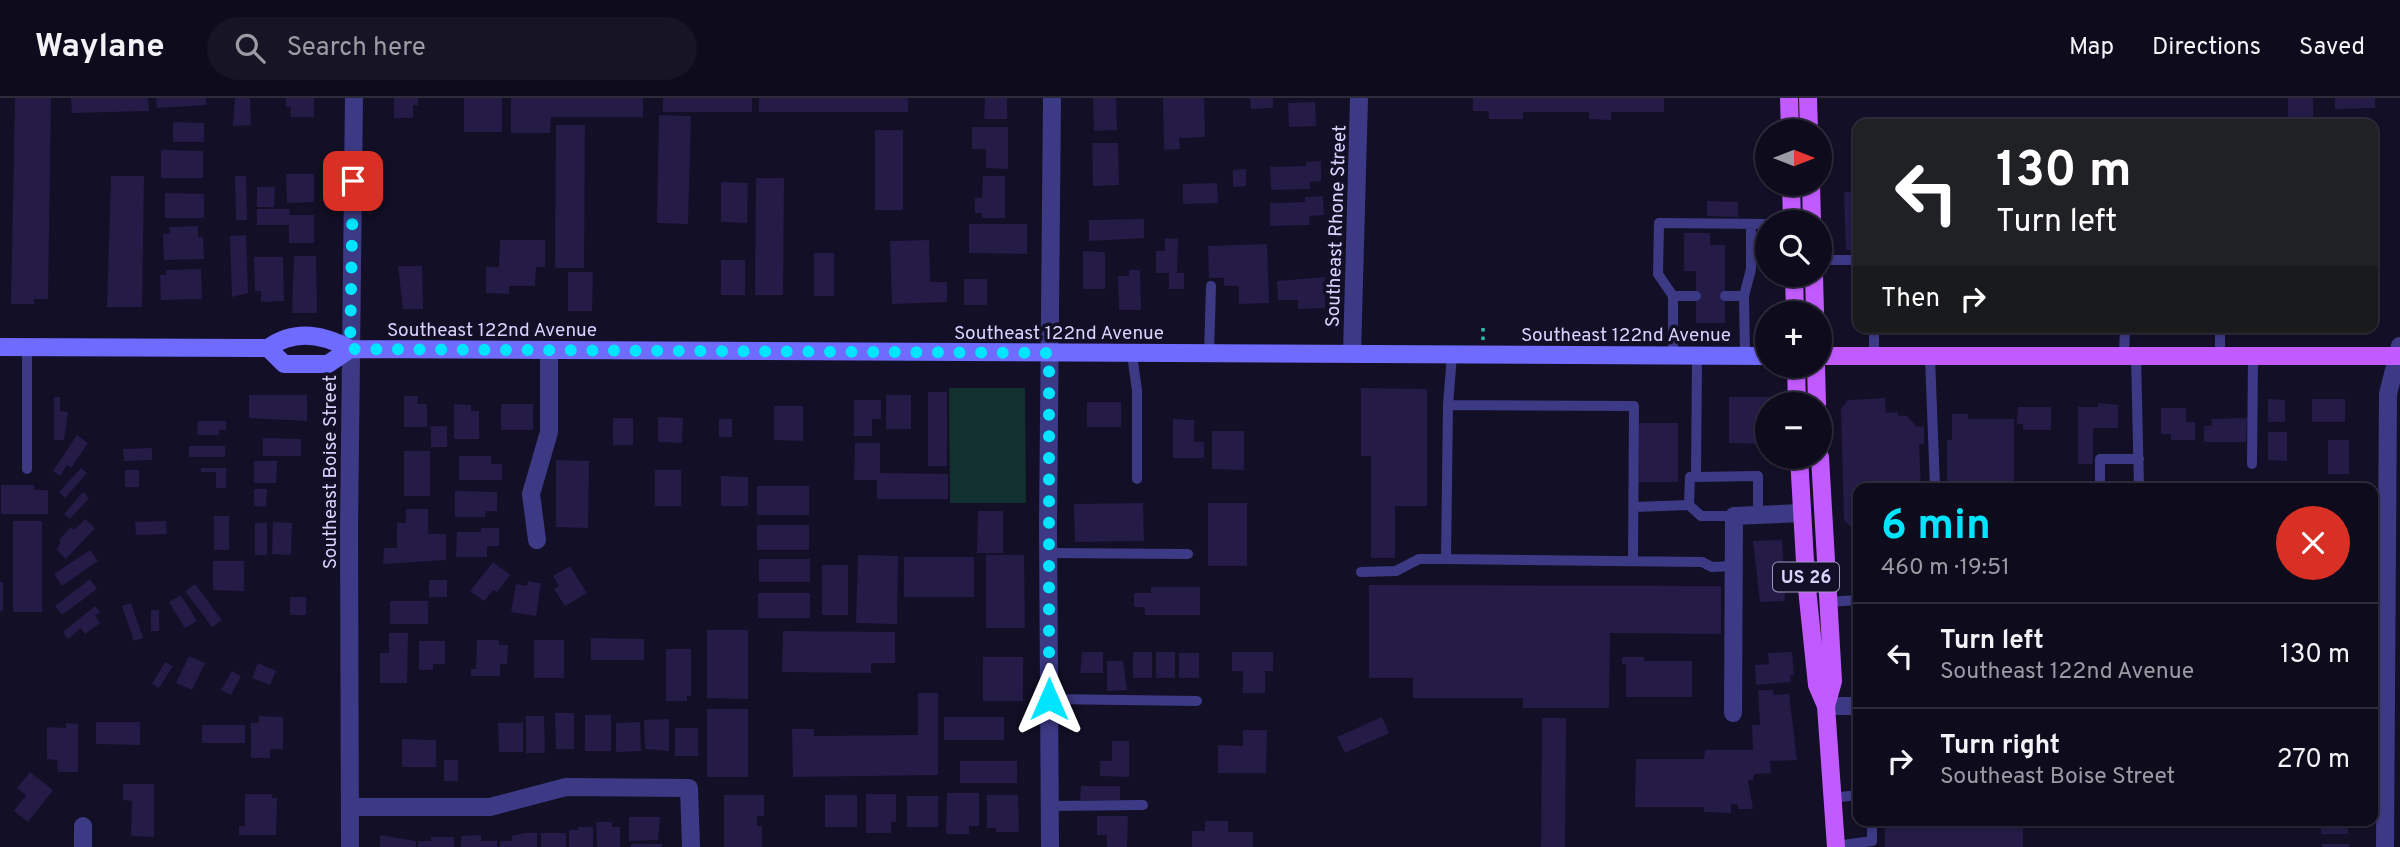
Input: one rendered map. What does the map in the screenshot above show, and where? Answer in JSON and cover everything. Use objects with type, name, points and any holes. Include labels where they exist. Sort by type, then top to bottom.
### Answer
[{"type":"main road","points":[[1789,98],[1790,119]]},
{"type":"main road","points":[[1808,98],[1809,119]]},
{"type":"main road","name":"Southeast 122nd Avenue","points":[[0,347],[268,348],[284,337],[328,337],[350,349],[1755,355]]},
{"type":"main road","name":"Southeast 122nd Avenue","points":[[268,348],[284,363],[328,364],[350,349]]},
{"type":"main road","points":[[1832,356],[2253,357],[2399,353]]},
{"type":"main road","name":"US 26","points":[[1800,469],[1817,685],[1826,706]]},
{"type":"main road","name":"US 26","points":[[1821,469],[1833,681],[1826,706],[1836,846]]},
{"type":"street","name":"Southeast Boise Street","points":[[350,847],[350,349],[354,98]]},
{"type":"street","points":[[1050,847],[1048,553],[1052,98]]},
{"type":"street","name":"Southeast Rhone Street","points":[[1352,354],[1359,98]]},
{"type":"street","points":[[537,540],[531,494],[548,439],[549,350]]},
{"type":"street","points":[[2385,847],[2388,394],[2399,353]]},
{"type":"street","points":[[1733,713],[1734,516],[1802,513]]},
{"type":"street","points":[[1826,706],[1853,706]]},
{"type":"street","points":[[350,807],[490,807],[566,788],[689,788],[691,847]]},
{"type":"street","points":[[83,826],[83,847]]},
{"type":"lane","points":[[1673,355],[1673,296],[1658,274],[1659,223],[1755,224]]},
{"type":"lane","points":[[1745,355],[1744,296],[1751,269],[1751,224]]},
{"type":"lane","points":[[1832,260],[1853,260]]},
{"type":"lane","points":[[1209,354],[1211,286]]},
{"type":"lane","points":[[1673,296],[1696,296]]},
{"type":"lane","points":[[1725,296],[1744,296]]},
{"type":"lane","points":[[1874,333],[1874,357]]},
{"type":"lane","points":[[2126,333],[2139,483]]},
{"type":"lane","points":[[2220,333],[2220,357]]},
{"type":"lane","points":[[27,347],[27,469]]},
{"type":"lane","points":[[1132,354],[1137,391],[1137,479]]},
{"type":"lane","points":[[1446,559],[1448,405],[1452,355]]},
{"type":"lane","points":[[1696,477],[1697,356]]},
{"type":"lane","points":[[1930,357],[1935,483]]},
{"type":"lane","points":[[2252,464],[2253,357]]},
{"type":"lane","points":[[1448,405],[1634,406],[1633,561]]},
{"type":"lane","points":[[2100,483],[2100,459],[2139,459]]},
{"type":"lane","points":[[1689,505],[1690,477],[1758,476],[1758,513]]},
{"type":"lane","points":[[1634,507],[1689,505],[1701,516],[1734,516]]},
{"type":"lane","points":[[1048,553],[1188,554]]},
{"type":"lane","points":[[1361,572],[1396,571],[1419,559],[1633,561],[1733,566]]},
{"type":"lane","points":[[1828,601],[1853,600]]},
{"type":"lane","points":[[1049,699],[1197,701]]},
{"type":"lane","points":[[1832,798],[1853,796]]},
{"type":"lane","points":[[1050,806],[1143,805]]},
{"type":"lane","points":[[1836,846],[1872,841],[1872,826]]},
{"type":"green space","points":[[949,388],[1025,388],[1026,503],[950,503]]},
{"type":"building","points":[[15,98],[51,98],[48,299],[34,299],[34,304],[11,304]]},
{"type":"building","points":[[71,98],[148,98],[149,111],[72,113]]},
{"type":"building","points":[[156,98],[206,98],[206,105],[157,108]]},
{"type":"building","points":[[235,98],[250,98],[251,125],[233,126]]},
{"type":"building","points":[[286,98],[314,98],[314,117],[291,117],[291,107],[286,107]]},
{"type":"building","points":[[394,98],[418,98],[418,105],[413,105],[413,118],[394,118]]},
{"type":"building","points":[[464,98],[502,98],[502,132],[464,132]]},
{"type":"building","points":[[511,98],[643,98],[643,117],[551,117],[550,133],[511,133]]},
{"type":"building","points":[[663,98],[752,98],[752,112],[663,112]]},
{"type":"building","points":[[759,98],[908,98],[908,112],[759,112]]},
{"type":"building","points":[[985,98],[1007,98],[1007,119],[984,119]]},
{"type":"building","points":[[1093,98],[1116,98],[1117,130],[1094,131]]},
{"type":"building","points":[[1163,98],[1204,98],[1205,137],[1179,138],[1180,149],[1164,150]]},
{"type":"building","points":[[1250,98],[1273,98],[1273,108],[1251,109]]},
{"type":"building","points":[[1473,98],[1664,98],[1664,112],[1611,112],[1611,120],[1589,119],[1589,112],[1523,112],[1523,119],[1489,119],[1489,111],[1473,111]]},
{"type":"building","points":[[2288,98],[2313,98],[2313,119],[2288,119]]},
{"type":"building","points":[[2335,98],[2375,98],[2375,108],[2335,109]]},
{"type":"building","points":[[1315,102],[1316,126],[1289,127],[1288,103]]},
{"type":"building","points":[[659,115],[691,116],[688,224],[657,223]]},
{"type":"building","points":[[173,122],[204,123],[204,142],[173,142]]},
{"type":"building","points":[[556,125],[585,125],[584,268],[555,268]]},
{"type":"building","points":[[972,127],[1008,127],[1008,169],[986,168],[986,149],[972,149]]},
{"type":"building","points":[[875,130],[903,130],[903,210],[875,210]]},
{"type":"building","points":[[1092,143],[1118,143],[1119,185],[1093,186]]},
{"type":"building","points":[[161,150],[203,151],[203,178],[161,178]]},
{"type":"building","points":[[1321,161],[1321,181],[1310,182],[1310,189],[1271,190],[1270,167],[1306,166],[1306,162]]},
{"type":"building","points":[[1246,169],[1246,186],[1233,187],[1233,170]]},
{"type":"building","points":[[286,174],[314,174],[314,202],[287,203]]},
{"type":"building","points":[[111,176],[144,176],[142,307],[107,307]]},
{"type":"building","points":[[235,176],[246,176],[247,220],[236,220]]},
{"type":"building","points":[[983,176],[1005,176],[1005,218],[982,218],[982,213],[975,213],[975,198],[982,198]]},
{"type":"building","points":[[756,178],[784,178],[783,295],[755,295]]},
{"type":"building","points":[[721,182],[748,183],[747,223],[721,222]]},
{"type":"building","points":[[1217,183],[1218,203],[1183,204],[1183,184]]},
{"type":"building","points":[[257,187],[275,187],[274,207],[257,207]]},
{"type":"building","points":[[1844,192],[1853,192],[1853,249],[1846,250]]},
{"type":"building","points":[[165,193],[204,194],[204,218],[165,218]]},
{"type":"building","points":[[1323,196],[1324,215],[1309,216],[1310,225],[1270,226],[1270,203],[1305,202],[1305,197]]},
{"type":"building","points":[[1707,201],[1738,202],[1738,217],[1707,216]]},
{"type":"building","points":[[257,209],[290,209],[289,215],[314,215],[314,243],[289,243],[289,225],[257,225]]},
{"type":"building","points":[[1144,219],[1144,238],[1089,241],[1089,220]]},
{"type":"building","points":[[969,224],[1027,224],[1027,254],[969,253]]},
{"type":"building","points":[[198,226],[198,237],[203,237],[204,259],[164,260],[163,234],[170,233],[169,227]]},
{"type":"building","points":[[1684,233],[1710,233],[1710,245],[1725,245],[1725,323],[1696,323],[1696,271],[1684,271]]},
{"type":"building","points":[[246,235],[248,293],[232,297],[230,236]]},
{"type":"building","points":[[1165,238],[1178,239],[1177,273],[1184,273],[1184,289],[1169,289],[1169,273],[1156,273],[1156,251],[1165,251]]},
{"type":"building","points":[[500,240],[545,240],[545,267],[536,267],[535,286],[509,286],[509,294],[486,293],[486,267],[499,267]]},
{"type":"building","points":[[929,240],[930,282],[947,282],[947,302],[892,304],[890,241]]},
{"type":"building","points":[[1267,244],[1269,303],[1239,304],[1239,286],[1224,286],[1224,278],[1209,278],[1208,246]]},
{"type":"building","points":[[1083,251],[1105,252],[1105,289],[1083,289]]},
{"type":"building","points":[[814,253],[834,253],[834,296],[814,296]]},
{"type":"building","points":[[294,256],[316,256],[317,313],[292,313]]},
{"type":"building","points":[[254,257],[283,257],[284,301],[261,302],[261,291],[255,291]]},
{"type":"building","points":[[721,260],[745,260],[745,295],[721,295]]},
{"type":"building","points":[[398,266],[422,266],[423,309],[403,309]]},
{"type":"building","points":[[201,269],[202,299],[161,300],[160,275],[166,275],[166,270]]},
{"type":"building","points":[[1129,270],[1140,270],[1141,310],[1119,310],[1118,276],[1129,276]]},
{"type":"building","points":[[568,272],[593,272],[592,311],[568,311]]},
{"type":"building","points":[[1325,277],[1325,308],[1298,309],[1298,300],[1278,300],[1277,281]]},
{"type":"building","points":[[964,279],[987,279],[987,305],[964,305]]},
{"type":"building","points":[[1361,388],[1427,389],[1427,506],[1395,506],[1395,558],[1371,558],[1371,456],[1361,456]]},
{"type":"building","points":[[928,392],[947,392],[947,466],[928,466]]},
{"type":"building","points":[[249,395],[307,395],[307,421],[249,418]]},
{"type":"building","points":[[886,395],[911,395],[911,429],[886,429]]},
{"type":"building","points":[[404,396],[418,396],[417,404],[427,404],[427,427],[404,427]]},
{"type":"building","points":[[54,397],[60,397],[60,411],[68,412],[64,440],[54,440]]},
{"type":"building","points":[[1729,397],[1755,397],[1755,444],[1729,443]]},
{"type":"building","points":[[1885,398],[1886,413],[1898,412],[1898,416],[1907,416],[1917,427],[1924,426],[1924,444],[1919,444],[1921,483],[1853,483],[1853,529],[1844,520],[1841,409],[1848,400]]},
{"type":"building","points":[[2268,399],[2285,400],[2285,422],[2268,422]]},
{"type":"building","points":[[2312,399],[2345,399],[2345,422],[2312,422]]},
{"type":"building","points":[[854,400],[881,400],[881,419],[872,419],[872,436],[854,436]]},
{"type":"building","points":[[1087,402],[1121,402],[1121,427],[1087,427]]},
{"type":"building","points":[[2098,403],[2118,405],[2118,428],[2093,428],[2093,464],[2078,464],[2078,407],[2098,407]]},
{"type":"building","points":[[454,404],[471,405],[471,411],[479,411],[479,439],[454,439]]},
{"type":"building","points":[[501,404],[533,404],[533,430],[501,430]]},
{"type":"building","points":[[774,406],[803,406],[803,441],[774,440]]},
{"type":"building","points":[[2018,407],[2051,407],[2051,430],[2023,430],[2023,424],[2017,424]]},
{"type":"building","points":[[2161,408],[2186,408],[2186,422],[2195,422],[2195,440],[2171,440],[2171,434],[2161,434]]},
{"type":"building","points":[[1952,414],[1968,414],[1968,419],[2014,419],[2014,483],[1947,483],[1947,440],[1952,440]]},
{"type":"building","points":[[658,417],[683,418],[682,443],[658,442]]},
{"type":"building","points":[[613,418],[633,418],[633,445],[613,445]]},
{"type":"building","points":[[2247,418],[2246,442],[2204,442],[2204,426],[2212,426],[2211,419]]},
{"type":"building","points":[[719,419],[732,419],[732,437],[719,437]]},
{"type":"building","points":[[1173,419],[1194,420],[1194,442],[1204,442],[1204,458],[1173,458]]},
{"type":"building","points":[[198,421],[226,421],[226,430],[219,430],[219,435],[197,435]]},
{"type":"building","points":[[1639,423],[1678,423],[1678,482],[1639,482]]},
{"type":"building","points":[[431,426],[447,426],[447,447],[431,447]]},
{"type":"building","points":[[1212,431],[1244,431],[1244,470],[1212,469]]},
{"type":"building","points":[[2268,432],[2287,432],[2287,461],[2268,460]]},
{"type":"building","points":[[77,435],[88,443],[71,468],[67,465],[60,476],[53,471]]},
{"type":"building","points":[[263,438],[301,439],[301,456],[263,456]]},
{"type":"building","points":[[2328,440],[2349,440],[2349,474],[2328,474]]},
{"type":"building","points":[[855,443],[880,443],[880,473],[948,474],[948,499],[877,499],[877,480],[854,480]]},
{"type":"building","points":[[189,446],[225,446],[225,457],[189,457]]},
{"type":"building","points":[[152,448],[152,460],[124,461],[123,449]]},
{"type":"building","points":[[404,451],[430,451],[430,496],[404,496]]},
{"type":"building","points":[[459,456],[491,456],[491,464],[502,464],[502,480],[459,480]]},
{"type":"building","points":[[556,460],[589,461],[588,528],[556,527]]},
{"type":"building","points":[[254,461],[277,461],[276,483],[254,483]]},
{"type":"building","points":[[81,468],[87,473],[65,498],[59,492]]},
{"type":"building","points":[[201,468],[226,468],[226,488],[216,488],[216,472],[201,472]]},
{"type":"building","points":[[125,470],[139,470],[139,487],[125,487]]},
{"type":"building","points":[[655,470],[681,470],[681,506],[655,506]]},
{"type":"building","points":[[721,476],[748,477],[748,506],[721,506]]},
{"type":"building","points":[[1,485],[34,485],[34,490],[48,490],[48,514],[1,514]]},
{"type":"building","points":[[757,486],[809,486],[809,515],[757,515]]},
{"type":"building","points":[[254,489],[267,489],[266,507],[254,506]]},
{"type":"building","points":[[455,491],[497,492],[497,511],[485,511],[485,517],[455,517]]},
{"type":"building","points":[[83,492],[89,498],[70,519],[64,514]]},
{"type":"building","points":[[1143,503],[1144,541],[1075,542],[1074,504]]},
{"type":"building","points":[[1208,503],[1247,503],[1247,566],[1208,566]]},
{"type":"building","points":[[406,509],[428,509],[428,534],[446,534],[446,560],[383,564],[384,548],[397,548],[397,523],[406,523]]},
{"type":"building","points":[[978,511],[1003,511],[1003,553],[977,553]]},
{"type":"building","points":[[214,516],[229,516],[229,550],[214,550]]},
{"type":"building","points":[[85,519],[95,528],[66,559],[56,549],[61,543],[59,540],[71,527],[74,530]]},
{"type":"building","points":[[13,521],[42,521],[42,612],[13,612]]},
{"type":"building","points":[[166,521],[167,534],[136,535],[135,522]]},
{"type":"building","points":[[273,522],[292,523],[291,555],[272,554]]},
{"type":"building","points":[[255,523],[267,523],[267,555],[255,555]]},
{"type":"building","points":[[757,525],[809,525],[809,550],[757,550]]},
{"type":"building","points":[[481,528],[499,528],[499,546],[487,546],[487,557],[456,557],[457,532],[481,532]]},
{"type":"building","points":[[1782,540],[1785,601],[1760,602],[1753,541]]},
{"type":"building","points":[[90,550],[98,561],[62,586],[54,574]]},
{"type":"building","points":[[858,555],[898,556],[897,624],[856,623]]},
{"type":"building","points":[[986,555],[1024,555],[1025,628],[986,628]]},
{"type":"building","points":[[904,557],[974,557],[974,597],[904,597]]},
{"type":"building","points":[[759,559],[810,559],[810,582],[759,582]]},
{"type":"building","points":[[213,561],[244,561],[244,591],[213,590]]},
{"type":"building","points":[[493,562],[510,575],[497,592],[493,590],[484,601],[470,591]]},
{"type":"building","points":[[822,565],[848,565],[848,615],[822,615]]},
{"type":"building","points":[[570,566],[587,593],[565,606],[554,589],[559,586],[553,576]]},
{"type":"building","points":[[90,579],[97,589],[62,615],[55,606]]},
{"type":"building","points":[[429,580],[447,580],[447,597],[429,597]]},
{"type":"building","points":[[528,581],[541,583],[536,616],[511,612],[516,584],[527,586]]},
{"type":"building","points":[[0,582],[3,582],[3,611],[0,611]]},
{"type":"building","points":[[195,584],[222,620],[212,627],[185,591]]},
{"type":"building","points":[[1369,585],[1721,586],[1721,634],[1610,633],[1609,708],[1523,708],[1523,698],[1413,698],[1413,678],[1369,678]]},
{"type":"building","points":[[1151,587],[1200,587],[1200,615],[1145,615],[1145,607],[1134,607],[1134,593],[1151,593]]},
{"type":"building","points":[[758,593],[810,593],[810,618],[758,618]]},
{"type":"building","points":[[181,595],[197,621],[185,628],[169,602]]},
{"type":"building","points":[[290,597],[306,597],[306,615],[290,615]]},
{"type":"building","points":[[390,601],[428,601],[428,624],[390,624]]},
{"type":"building","points":[[131,603],[143,638],[134,641],[122,606]]},
{"type":"building","points":[[95,606],[100,612],[95,616],[100,623],[85,634],[81,628],[68,639],[63,632]]},
{"type":"building","points":[[151,610],[159,610],[159,631],[151,631]]},
{"type":"building","points":[[707,630],[748,630],[748,699],[707,698]]},
{"type":"building","points":[[783,631],[895,632],[895,663],[871,663],[871,673],[782,672]]},
{"type":"building","points":[[389,633],[408,633],[407,683],[380,683],[380,653],[389,653]]},
{"type":"building","points":[[591,638],[644,639],[644,660],[591,660]]},
{"type":"building","points":[[477,640],[499,640],[499,645],[508,645],[507,664],[500,664],[500,676],[471,676],[471,669],[476,669]]},
{"type":"building","points":[[534,640],[564,640],[564,678],[534,678]]},
{"type":"building","points":[[419,641],[445,641],[445,664],[433,664],[433,670],[419,670]]},
{"type":"building","points":[[666,649],[691,649],[691,696],[687,696],[687,701],[666,701]]},
{"type":"building","points":[[1082,652],[1103,652],[1103,673],[1080,673]]},
{"type":"building","points":[[1133,652],[1152,652],[1152,678],[1133,678]]},
{"type":"building","points":[[1156,652],[1175,652],[1175,678],[1156,678]]},
{"type":"building","points":[[1232,652],[1273,652],[1273,671],[1265,671],[1265,693],[1243,693],[1243,671],[1232,671]]},
{"type":"building","points":[[1792,652],[1794,675],[1790,675],[1791,682],[1756,685],[1755,665],[1769,664],[1768,653]]},
{"type":"building","points":[[1179,653],[1199,653],[1199,678],[1179,678]]},
{"type":"building","points":[[189,656],[205,663],[192,690],[176,683]]},
{"type":"building","points":[[983,657],[1023,657],[1023,701],[983,701]]},
{"type":"building","points":[[1622,657],[1644,657],[1644,661],[1692,661],[1692,697],[1626,697],[1626,664],[1622,664]]},
{"type":"building","points":[[1107,661],[1123,661],[1127,690],[1107,691]]},
{"type":"building","points":[[165,662],[173,666],[159,688],[152,684]]},
{"type":"building","points":[[258,663],[276,671],[270,685],[252,678]]},
{"type":"building","points":[[232,671],[241,676],[231,695],[221,690]]},
{"type":"building","points":[[1758,690],[1773,690],[1774,695],[1789,694],[1797,760],[1770,761],[1771,773],[1754,774],[1753,780],[1748,780],[1753,809],[1738,809],[1738,805],[1731,804],[1731,813],[1704,812],[1704,807],[1635,807],[1636,759],[1704,759],[1705,750],[1753,750],[1752,725],[1760,725]]},
{"type":"building","points":[[918,693],[938,693],[938,775],[793,777],[792,729],[814,729],[814,736],[918,735]]},
{"type":"building","points":[[707,709],[748,709],[748,777],[707,777]]},
{"type":"building","points":[[555,713],[574,713],[574,749],[556,749]]},
{"type":"building","points":[[585,715],[611,715],[611,751],[585,751]]},
{"type":"building","points":[[259,716],[283,717],[283,749],[270,749],[270,758],[251,758],[251,723],[259,723]]},
{"type":"building","points":[[526,716],[544,716],[545,753],[526,753]]},
{"type":"building","points":[[944,717],[1004,717],[1004,740],[944,740]]},
{"type":"building","points":[[1382,717],[1389,733],[1345,753],[1337,737]]},
{"type":"building","points":[[1542,718],[1566,718],[1565,847],[1541,847]]},
{"type":"building","points":[[669,719],[669,751],[645,749],[644,720]]},
{"type":"building","points":[[96,722],[140,722],[140,745],[96,744]]},
{"type":"building","points":[[640,722],[641,751],[616,752],[616,723]]},
{"type":"building","points":[[66,723],[78,724],[78,772],[58,772],[57,760],[47,759],[47,727],[66,728]]},
{"type":"building","points":[[498,723],[523,723],[523,752],[499,752]]},
{"type":"building","points":[[202,725],[245,725],[245,743],[202,743]]},
{"type":"building","points":[[675,728],[698,728],[698,756],[675,756]]},
{"type":"building","points":[[1243,730],[1267,730],[1266,773],[1218,773],[1218,745],[1243,746]]},
{"type":"building","points":[[402,739],[436,740],[436,767],[402,767]]},
{"type":"building","points":[[1112,741],[1129,741],[1129,777],[1100,776],[1100,761],[1112,761]]},
{"type":"building","points":[[444,760],[458,760],[458,781],[444,781]]},
{"type":"building","points":[[960,761],[1017,761],[1017,783],[960,783]]},
{"type":"building","points":[[30,772],[53,790],[28,822],[14,811],[26,795],[17,788]]},
{"type":"building","points":[[123,784],[154,784],[154,837],[131,836],[132,801],[123,800]]},
{"type":"building","points":[[1081,786],[1120,786],[1120,800],[1080,800]]},
{"type":"building","points":[[947,793],[979,793],[979,826],[969,826],[969,834],[946,834]]},
{"type":"building","points":[[245,794],[272,794],[272,798],[277,798],[276,835],[239,835],[239,826],[245,826]]},
{"type":"building","points":[[866,794],[896,794],[896,822],[891,822],[891,833],[866,833]]},
{"type":"building","points":[[724,795],[764,795],[764,816],[757,816],[757,826],[762,826],[762,847],[724,847]]},
{"type":"building","points":[[825,795],[857,795],[857,827],[825,827]]},
{"type":"building","points":[[987,795],[1018,795],[1019,832],[996,832],[996,828],[987,828]]},
{"type":"building","points":[[907,796],[938,796],[938,827],[907,827]]},
{"type":"building","points":[[1097,816],[1128,816],[1127,847],[1107,847],[1107,835],[1097,835]]},
{"type":"building","points":[[629,817],[660,817],[658,840],[629,841]]},
{"type":"building","points":[[1205,821],[1228,821],[1228,832],[1253,832],[1253,847],[1192,847],[1192,831],[1205,831]]},
{"type":"building","points":[[596,822],[612,822],[612,827],[620,827],[620,847],[597,847]]},
{"type":"building","points":[[1885,826],[2023,826],[2023,847],[1885,847]]},
{"type":"building","points":[[2321,826],[2348,826],[2348,834],[2321,834]]},
{"type":"building","points":[[578,827],[593,827],[593,847],[569,847],[569,830],[578,830]]},
{"type":"building","points":[[537,833],[537,847],[500,847],[500,841],[512,841],[512,836]]},
{"type":"building","points":[[541,833],[566,833],[566,847],[541,847]]},
{"type":"building","points":[[380,835],[416,841],[416,847],[380,847]]},
{"type":"building","points":[[481,835],[481,841],[497,841],[497,847],[461,847],[461,836]]},
{"type":"building","points":[[431,837],[454,837],[454,847],[418,847],[418,841],[431,841]]},
{"type":"building","points":[[631,844],[662,844],[662,847],[631,847]]},
{"type":"building","points":[[2322,844],[2349,844],[2349,847],[2322,847]]},
{"type":"route","points":[[353,181],[350,349],[1049,353],[1049,699]]}]
